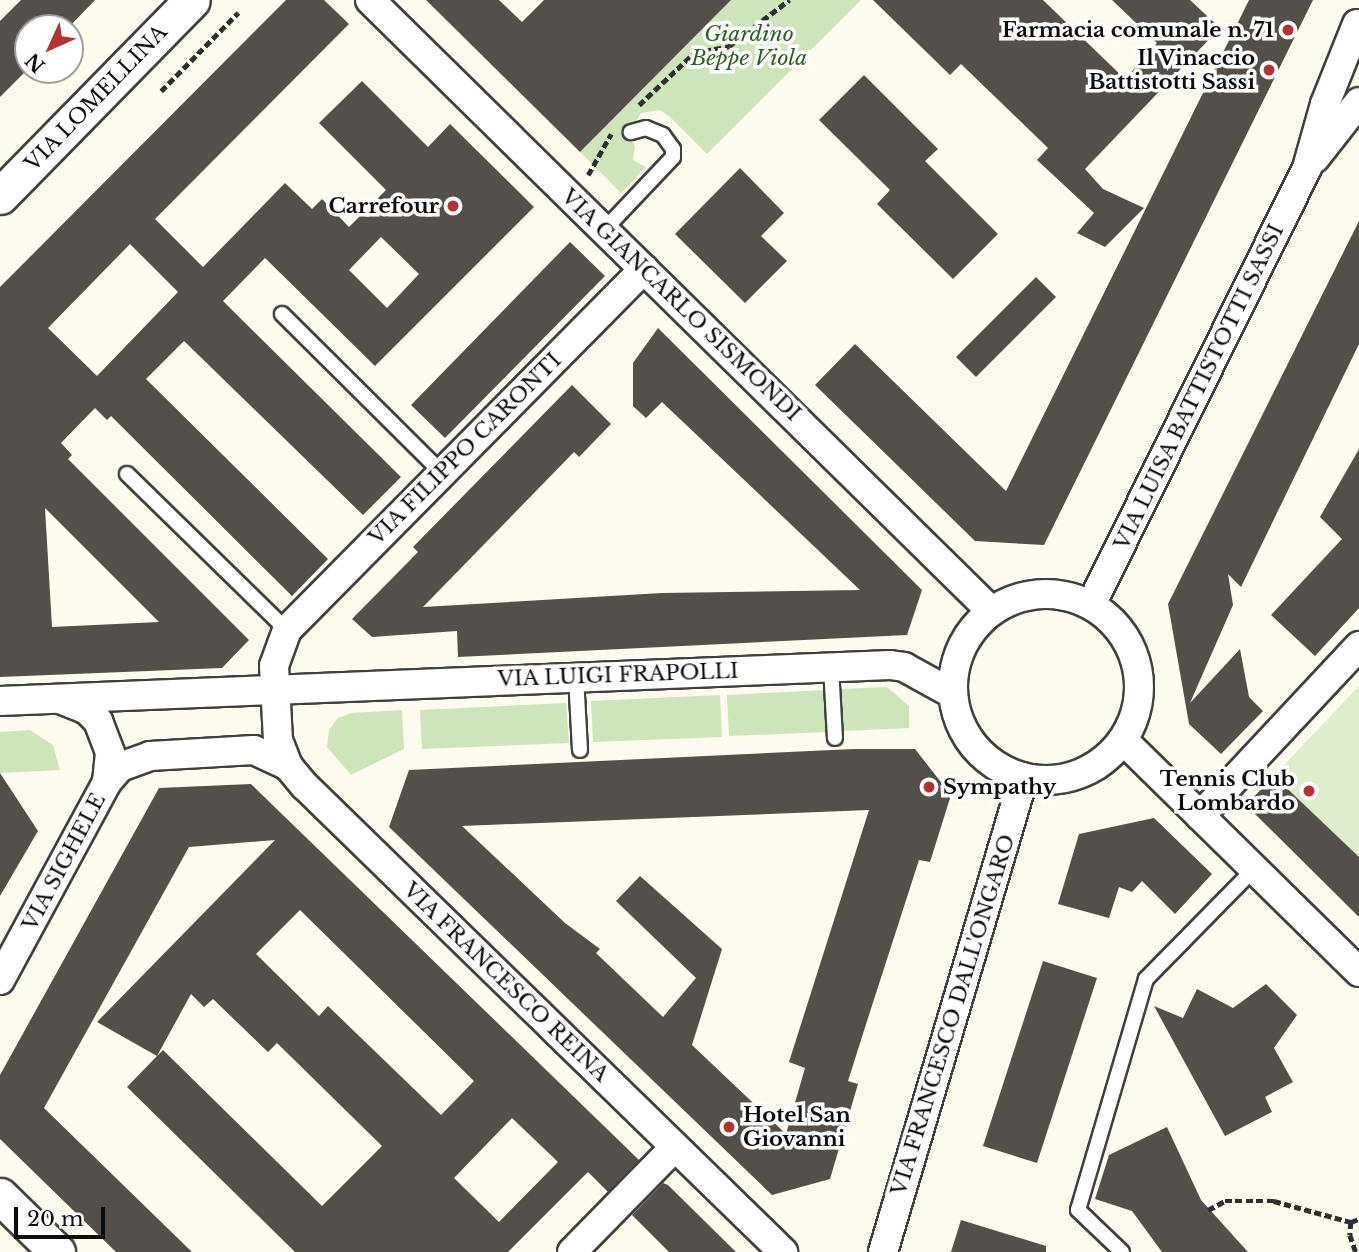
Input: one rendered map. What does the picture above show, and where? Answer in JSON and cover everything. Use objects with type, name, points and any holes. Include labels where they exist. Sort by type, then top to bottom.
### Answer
[{"type":"street","name":"VIA LOMELLINA","points":[[0,196],[192,0]]},
{"type":"street","name":"VIA GIANCARLO SISMONDI","points":[[370,0],[991,611]]},
{"type":"street","name":"VIA LUISA BATTISTOTTI SASSI","points":[[1091,606],[1307,169],[1325,104],[1358,22]]},
{"type":"street","name":"VIA LUISA BATTISTOTTI SASSI","points":[[1307,169],[1359,102]]},
{"type":"street","name":"VIA FILIPPO CARONTI","points":[[287,630],[644,269]]},
{"type":"street","points":[[1048,593],[1091,606],[1119,629],[1139,672],[1138,704],[1123,740],[1105,760],[1074,776],[1024,778],[994,764],[970,741],[953,694],[962,646],[991,611],[1018,598],[1048,593]]},
{"type":"street","points":[[275,687],[274,666],[287,630]]},
{"type":"street","points":[[1200,816],[1359,646]]},
{"type":"street","name":"VIA LUIGI FRAPOLLI","points":[[0,701],[275,687],[831,667],[904,667],[953,694]]},
{"type":"street","name":"VIA FRANCESCO REINA","points":[[275,687],[278,740],[288,766],[783,1252]]},
{"type":"street","points":[[58,698],[87,710],[98,722],[110,753],[107,782]]},
{"type":"street","points":[[1123,740],[1359,972]]},
{"type":"street","points":[[107,782],[127,762],[150,757],[254,750],[288,766]]},
{"type":"street","name":"VIA FRANCESCO DALL'ONGARO","points":[[883,1252],[1024,778]]},
{"type":"street","name":"VIA SIGHELE","points":[[0,980],[107,782]]},
{"type":"street","points":[[572,1252],[675,1147]]},
{"type":"street","points":[[0,1196],[57,1252]]},
{"type":"lane","points":[[604,230],[673,156],[673,149],[663,135],[646,128],[631,132]]},
{"type":"lane","points":[[282,314],[442,472]]},
{"type":"lane","points":[[127,474],[287,630]]},
{"type":"lane","points":[[831,667],[835,738]]},
{"type":"lane","points":[[576,676],[580,750]]},
{"type":"lane","points":[[1122,1252],[1079,1210],[1146,979],[1254,869]]},
{"type":"path","points":[[637,107],[694,53],[729,46],[789,0]]},
{"type":"path","points":[[161,91],[238,13]]},
{"type":"path","points":[[587,176],[617,126]]},
{"type":"path","points":[[1208,1210],[1226,1201],[1274,1201],[1351,1222],[1359,1219]]},
{"type":"path","points":[[1351,1222],[1356,1252]]},
{"type":"green space","name":"Giardino Beppe Viola","points":[[731,0],[861,0],[707,154],[660,110],[641,113],[629,133],[635,147],[633,160],[646,167],[621,193],[580,152]]},
{"type":"green space","name":"Tennis Club Lombardo","points":[[1359,686],[1359,917],[1246,805]]},
{"type":"green space","points":[[887,687],[909,706],[909,728],[843,731],[841,689]]},
{"type":"green space","points":[[825,690],[827,732],[729,736],[727,695]]},
{"type":"green space","points":[[720,695],[722,737],[593,742],[591,701]]},
{"type":"green space","points":[[566,703],[569,743],[422,749],[420,710]]},
{"type":"green space","points":[[402,710],[404,749],[351,775],[327,747],[329,730],[338,718],[351,713]]},
{"type":"green space","points":[[30,730],[53,745],[60,770],[0,773],[0,732]]},
{"type":"building","points":[[21,0],[95,0],[82,14],[14,14],[14,83],[0,97],[0,21]]},
{"type":"building","points":[[286,0],[324,0],[349,24],[155,219],[203,267],[285,183],[312,209],[322,199],[349,227],[386,190],[319,123],[362,81],[428,147],[450,124],[534,207],[375,366],[265,258],[223,301],[401,477],[363,515],[184,341],[146,379],[328,559],[292,596],[111,416],[107,420],[95,408],[61,443],[72,455],[68,459],[249,640],[222,668],[0,677],[0,287]],"holes":[[[381,237],[419,274],[387,308],[349,270]],[[130,244],[178,292],[97,376],[48,328]],[[45,508],[159,622],[52,627]]]},
{"type":"building","points":[[426,0],[499,0],[522,22],[544,0],[731,0],[580,152]]},
{"type":"building","points":[[873,0],[1043,0],[1125,79],[1157,43],[1112,0],[1190,0],[1220,28],[1085,169],[1103,189],[1144,208],[1105,247],[1077,233],[1094,213],[1037,160],[1048,148],[961,64],[950,75]]},
{"type":"building","points":[[1249,0],[1313,0],[1044,545],[975,541],[815,385],[855,344],[1006,491]]},
{"type":"building","points":[[864,75],[938,149],[925,161],[998,234],[953,279],[877,204],[890,190],[819,120]]},
{"type":"building","points":[[740,168],[784,213],[761,236],[787,261],[745,303],[675,234]]},
{"type":"building","points":[[1359,221],[1359,344],[1241,587],[1228,574],[1233,605],[1190,703],[1240,649],[1249,697],[1263,711],[1221,754],[1189,724],[1168,604]]},
{"type":"building","points":[[570,242],[605,276],[445,438],[411,405]]},
{"type":"building","points":[[1036,277],[1056,297],[976,377],[956,357]]},
{"type":"building","points":[[658,328],[922,590],[907,635],[458,657],[457,631],[372,637],[352,619],[418,552],[413,547],[572,385],[611,424],[579,457],[574,452],[423,607],[662,593],[860,590],[662,402],[646,418],[633,406],[633,363]]},
{"type":"building","points":[[1359,449],[1359,608],[1315,656],[1271,615],[1342,539],[1320,517]]},
{"type":"building","points":[[854,749],[915,749],[951,795],[930,862],[919,860],[848,1081],[858,1084],[830,1179],[772,1195],[389,827],[409,770]],"holes":[[[869,810],[789,1062],[805,1068],[786,1134],[692,1045],[722,949],[640,876],[616,901],[696,978],[663,1017],[596,953],[600,949],[565,923],[462,826]]]},
{"type":"building","points":[[0,773],[38,831],[0,896]]},
{"type":"building","points":[[1274,776],[1359,857],[1359,917],[1246,805]]},
{"type":"building","points":[[251,784],[639,1160],[608,1192],[588,1172],[508,1252],[295,1252],[127,1087],[157,1056],[97,1022],[275,840],[189,847],[44,1108],[192,1252],[116,1252],[0,1139],[0,1075],[159,788]],"holes":[[[300,910],[474,1081],[441,1115],[328,1006],[319,1016],[256,954]],[[191,994],[204,1007],[213,999],[268,1052],[277,1043],[382,1146],[322,1206],[163,1050],[157,1056]],[[512,1118],[558,1162],[499,1222],[454,1178]]]},
{"type":"building","points":[[1154,818],[1212,874],[1175,914],[1142,881],[1132,892],[1119,887],[1109,918],[1058,904],[1079,834]]},
{"type":"building","points":[[1043,961],[1097,978],[1037,1163],[983,1146]]},
{"type":"building","points":[[1266,984],[1297,1015],[1274,1048],[1293,1082],[1265,1097],[1272,1112],[1225,1136],[1154,1006],[1183,1018],[1197,989],[1233,1008]]},
{"type":"building","points":[[1167,1127],[1201,1200],[1248,1252],[1162,1252],[1132,1211],[1095,1199],[1109,1155]]},
{"type":"building","points":[[663,1183],[736,1252],[669,1252],[632,1215]]},
{"type":"building","points":[[961,1220],[1046,1246],[1046,1252],[951,1252]]},
{"type":"place","name":"Farmacia comunale n. 71","points":[[1288,30]]},
{"type":"place","name":"Il Vinaccio Battistotti Sassi","points":[[1269,70]]},
{"type":"place","name":"Carrefour","points":[[453,206]]},
{"type":"place","name":"Sympathy","points":[[929,787]]},
{"type":"place","name":"Tennis Club Lombardo","points":[[1309,791]]},
{"type":"place","name":"Hotel San Giovanni","points":[[729,1127]]}]
